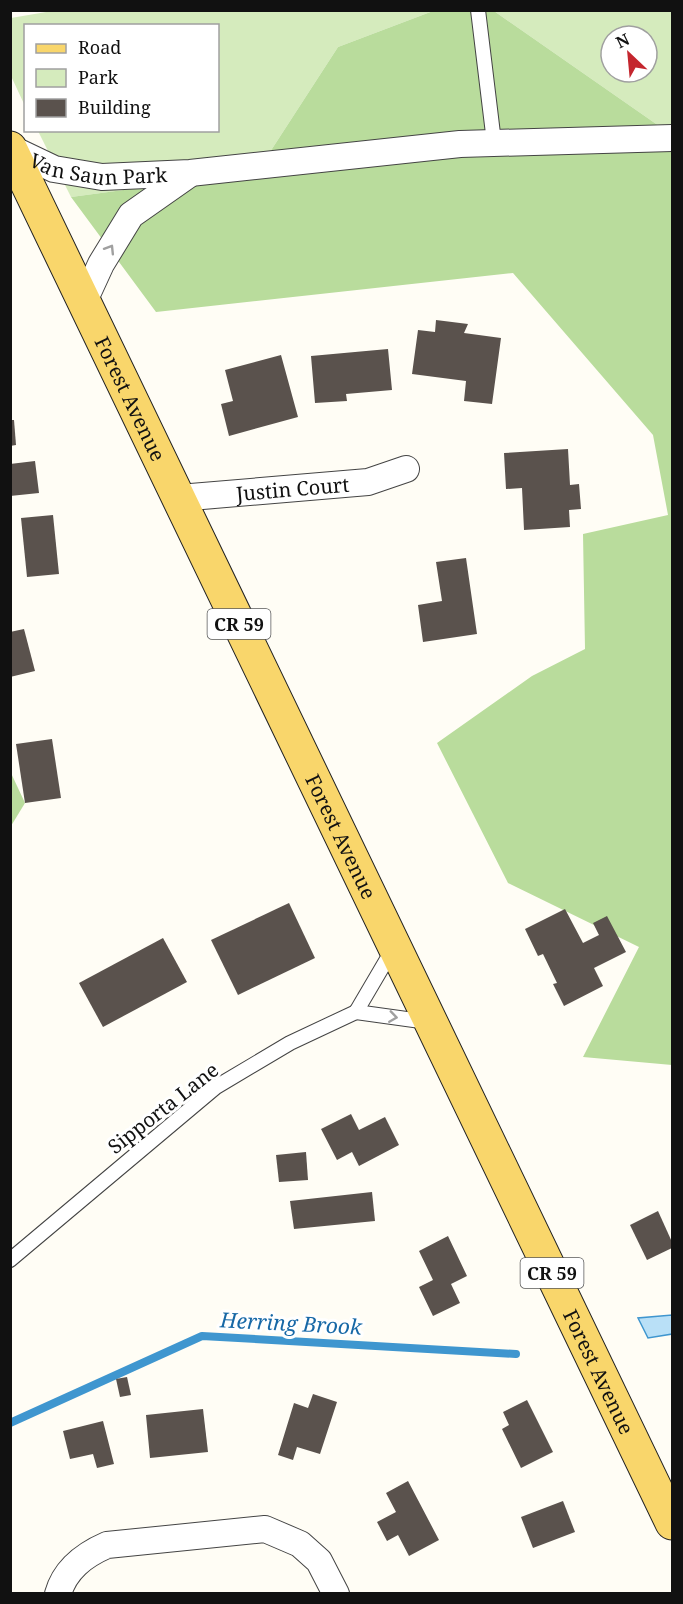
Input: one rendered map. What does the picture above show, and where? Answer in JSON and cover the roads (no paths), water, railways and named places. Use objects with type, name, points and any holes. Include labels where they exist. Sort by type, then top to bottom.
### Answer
[{"type":"main road","name":"Forest Avenue","points":[[10,148],[672,1523]]},
{"type":"street","name":"Van Saun Park","points":[[10,148],[54,169],[102,177],[190,173],[494,142],[672,138]]},
{"type":"street","name":"Van Saun Park","points":[[84,301],[101,264],[131,215],[190,173]]},
{"type":"street","name":"Justin Court","points":[[179,498],[368,482],[406,468]]},
{"type":"street","points":[[58,1593],[72,1567],[107,1545],[265,1529],[280,1533],[300,1544],[319,1561],[336,1593]]},
{"type":"lane","points":[[478,10],[494,142]]},
{"type":"lane","points":[[394,947],[356,1012],[431,1023]]},
{"type":"lane","name":"Sipporta Lane","points":[[10,1260],[216,1087],[290,1043],[356,1012]]},
{"type":"water","points":[[672,1315],[672,1334],[648,1338],[638,1318]]},
{"type":"waterway","name":"Herring Brook","points":[[10,1423],[202,1336],[516,1354]]}]
